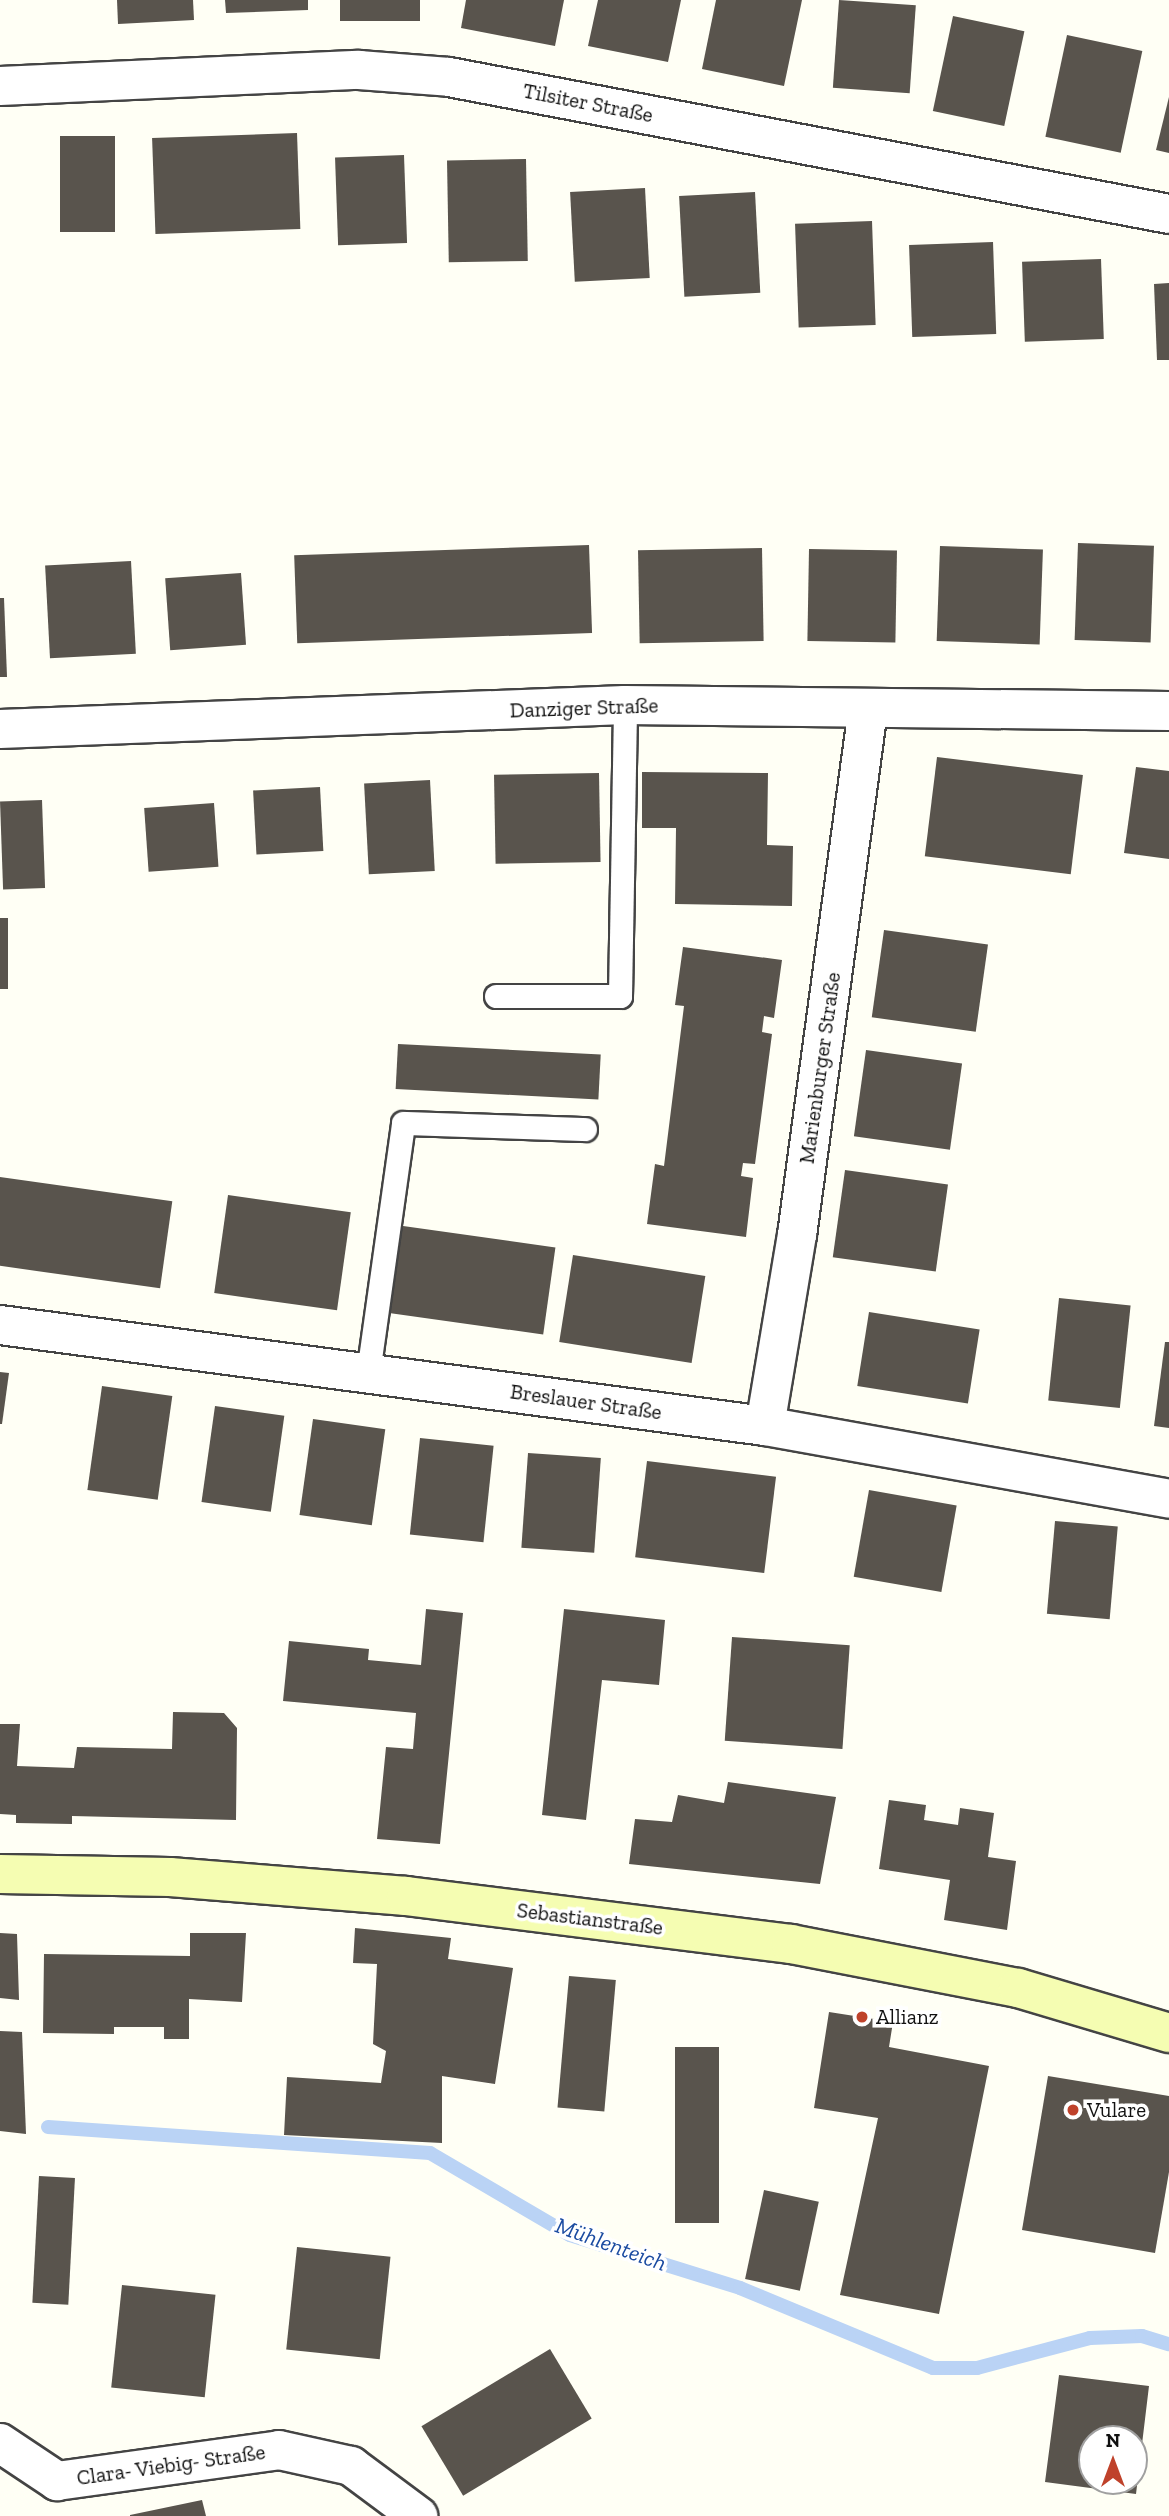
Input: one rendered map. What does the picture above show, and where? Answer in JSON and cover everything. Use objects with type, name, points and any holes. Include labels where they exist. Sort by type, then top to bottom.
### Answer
[{"type":"street","name":"Tilsiter Straße","points":[[0,86],[359,70],[449,77],[1169,214]]},
{"type":"street","name":"Danziger Straße","points":[[0,729],[625,705],[1169,711]]},
{"type":"street","name":"Marienburger Straße","points":[[765,1426],[797,1235],[867,709]]},
{"type":"street","name":"Breslauer Straße","points":[[0,1325],[765,1426],[1169,1499]]},
{"type":"street","name":"Sebastianstraße","points":[[0,1874],[170,1877],[405,1896],[791,1944],[1018,1988],[1169,2032]]},
{"type":"street","name":"Clara- Viebig- Straße","points":[[0,2443],[57,2481],[279,2450],[351,2466],[418,2516]]},
{"type":"lane","points":[[496,996],[621,996],[625,705]]},
{"type":"lane","points":[[368,1373],[404,1123],[585,1129]]},
{"type":"building","points":[[117,0],[193,0],[194,20],[118,24]]},
{"type":"building","points":[[225,0],[308,0],[308,10],[226,13]]},
{"type":"building","points":[[340,0],[420,0],[420,21],[340,21]]},
{"type":"building","points":[[466,0],[564,0],[555,46],[461,28]]},
{"type":"building","points":[[598,0],[681,0],[668,62],[588,46]]},
{"type":"building","points":[[716,0],[802,0],[784,86],[702,69]]},
{"type":"building","points":[[839,0],[916,5],[910,93],[833,88]]},
{"type":"building","points":[[953,16],[1024,31],[1004,126],[933,111]]},
{"type":"building","points":[[1067,35],[1142,51],[1121,153],[1045,137]]},
{"type":"building","points":[[1169,97],[1169,153],[1156,150]]},
{"type":"building","points":[[297,133],[300,229],[155,234],[152,138]]},
{"type":"building","points":[[60,136],[115,136],[115,232],[60,232]]},
{"type":"building","points":[[404,155],[407,243],[338,245],[335,157]]},
{"type":"building","points":[[526,159],[528,261],[449,262],[447,160]]},
{"type":"building","points":[[645,188],[650,278],[575,282],[570,192]]},
{"type":"building","points":[[755,192],[760,293],[684,297],[679,196]]},
{"type":"building","points":[[872,221],[876,325],[799,328],[795,224]]},
{"type":"building","points":[[993,242],[996,334],[912,337],[909,245]]},
{"type":"building","points":[[1101,259],[1104,339],[1025,342],[1022,262]]},
{"type":"building","points":[[1169,283],[1169,360],[1157,360],[1154,284]]},
{"type":"building","points":[[1078,543],[1154,546],[1151,643],[1075,640]]},
{"type":"building","points":[[589,545],[592,633],[297,643],[294,555]]},
{"type":"building","points":[[940,546],[1043,550],[1040,645],[937,641]]},
{"type":"building","points":[[762,548],[764,641],[640,643],[638,550]]},
{"type":"building","points":[[809,549],[897,551],[895,643],[807,641]]},
{"type":"building","points":[[131,561],[136,654],[50,658],[45,566]]},
{"type":"building","points":[[241,573],[246,645],[170,650],[165,578]]},
{"type":"building","points":[[0,598],[4,598],[7,677],[0,677]]},
{"type":"building","points":[[937,757],[1083,775],[1071,874],[925,856]]},
{"type":"building","points":[[1136,767],[1169,771],[1169,859],[1124,853]]},
{"type":"building","points":[[642,772],[768,773],[767,845],[793,846],[792,906],[675,904],[676,828],[642,828]]},
{"type":"building","points":[[599,773],[601,862],[496,864],[494,775]]},
{"type":"building","points":[[430,780],[435,871],[369,874],[364,783]]},
{"type":"building","points":[[320,787],[323,851],[256,854],[253,791]]},
{"type":"building","points":[[42,800],[45,888],[3,889],[0,801]]},
{"type":"building","points":[[214,803],[218,867],[149,872],[144,808]]},
{"type":"building","points":[[0,918],[8,918],[8,989],[0,989]]},
{"type":"building","points":[[884,930],[988,945],[976,1032],[872,1017]]},
{"type":"building","points":[[683,947],[782,960],[774,1018],[764,1016],[762,1032],[772,1034],[755,1164],[743,1163],[741,1176],[753,1178],[746,1237],[647,1224],[655,1164],[664,1166],[684,1006],[675,1005]]},
{"type":"building","points":[[398,1044],[601,1055],[598,1100],[396,1089]]},
{"type":"building","points":[[866,1050],[962,1063],[950,1150],[854,1136]]},
{"type":"building","points":[[845,1170],[948,1184],[936,1272],[833,1257]]},
{"type":"building","points":[[0,1177],[172,1201],[160,1288],[0,1266]]},
{"type":"building","points":[[228,1195],[351,1212],[337,1310],[214,1293]]},
{"type":"building","points":[[396,1225],[555,1247],[543,1335],[384,1312]]},
{"type":"building","points":[[573,1255],[705,1276],[692,1363],[559,1342]]},
{"type":"building","points":[[1059,1298],[1131,1306],[1120,1408],[1048,1400]]},
{"type":"building","points":[[869,1312],[980,1330],[968,1404],[857,1386]]},
{"type":"building","points":[[1165,1342],[1169,1342],[1169,1428],[1154,1426]]},
{"type":"building","points":[[0,1372],[9,1373],[2,1424],[0,1424]]},
{"type":"building","points":[[102,1386],[172,1396],[158,1500],[87,1490]]},
{"type":"building","points":[[215,1406],[284,1416],[271,1512],[202,1502]]},
{"type":"building","points":[[313,1419],[385,1429],[372,1525],[300,1515]]},
{"type":"building","points":[[420,1438],[494,1446],[483,1542],[410,1534]]},
{"type":"building","points":[[528,1453],[601,1458],[594,1553],[521,1548]]},
{"type":"building","points":[[647,1461],[776,1477],[764,1573],[635,1557]]},
{"type":"building","points":[[869,1490],[957,1505],[941,1592],[854,1577]]},
{"type":"building","points":[[1055,1521],[1118,1526],[1110,1619],[1047,1614]]},
{"type":"building","points":[[426,1609],[463,1613],[440,1844],[377,1839],[386,1747],[413,1749],[416,1713],[283,1701],[289,1641],[369,1649],[368,1660],[421,1665]]},
{"type":"building","points":[[564,1609],[665,1620],[659,1685],[602,1680],[586,1820],[542,1815]]},
{"type":"building","points":[[732,1637],[850,1645],[842,1749],[725,1741]]},
{"type":"building","points":[[173,1712],[224,1713],[237,1728],[236,1820],[72,1816],[72,1824],[16,1823],[16,1815],[0,1814],[0,1724],[20,1724],[17,1766],[74,1768],[77,1747],[172,1749]]},
{"type":"building","points":[[728,1782],[836,1797],[820,1884],[629,1864],[635,1819],[672,1822],[678,1795],[724,1803]]},
{"type":"building","points":[[889,1800],[926,1805],[924,1820],[958,1825],[960,1808],[994,1813],[988,1857],[1016,1861],[1007,1930],[944,1920],[950,1880],[879,1869]]},
{"type":"building","points":[[355,1928],[451,1938],[448,1959],[513,1968],[495,2084],[442,2076],[442,2143],[284,2135],[287,2077],[381,2083],[386,2051],[373,2044],[377,1964],[353,1963]]},
{"type":"building","points":[[0,1933],[17,1934],[19,2000],[0,1998]]},
{"type":"building","points":[[190,1933],[246,1933],[242,2002],[189,1999],[189,2039],[164,2039],[164,2027],[114,2027],[114,2034],[43,2033],[44,1954],[190,1956]]},
{"type":"building","points":[[569,1976],[616,1980],[604,2112],[557,2107]]},
{"type":"building","points":[[829,2012],[893,2022],[889,2047],[989,2066],[939,2314],[840,2295],[878,2118],[814,2108]]},
{"type":"building","points":[[0,2031],[22,2032],[26,2134],[0,2131]]},
{"type":"building","points":[[675,2047],[719,2047],[719,2223],[675,2223]]},
{"type":"building","points":[[1048,2076],[1169,2096],[1169,2172],[1155,2253],[1022,2230]]},
{"type":"building","points":[[39,2176],[75,2178],[68,2305],[32,2303]]},
{"type":"building","points":[[764,2190],[819,2202],[800,2291],[745,2279]]},
{"type":"building","points":[[297,2247],[390,2257],[380,2359],[286,2349]]},
{"type":"building","points":[[122,2285],[215,2295],[205,2397],[111,2387]]},
{"type":"building","points":[[550,2349],[592,2418],[463,2496],[421,2426]]},
{"type":"building","points":[[1059,2375],[1149,2386],[1144,2425],[1078,2425],[1078,2486],[1045,2482]]},
{"type":"building","points":[[202,2500],[206,2516],[130,2516],[130,2515]]},
{"type":"waterway","name":"Mühlenteich","points":[[48,2127],[430,2153],[570,2235],[740,2288],[933,2368],[977,2368],[1090,2338],[1142,2336],[1169,2344]]},
{"type":"place","name":"Allianz","points":[[862,2017]]},
{"type":"place","name":"Vulare","points":[[1073,2110]]}]
